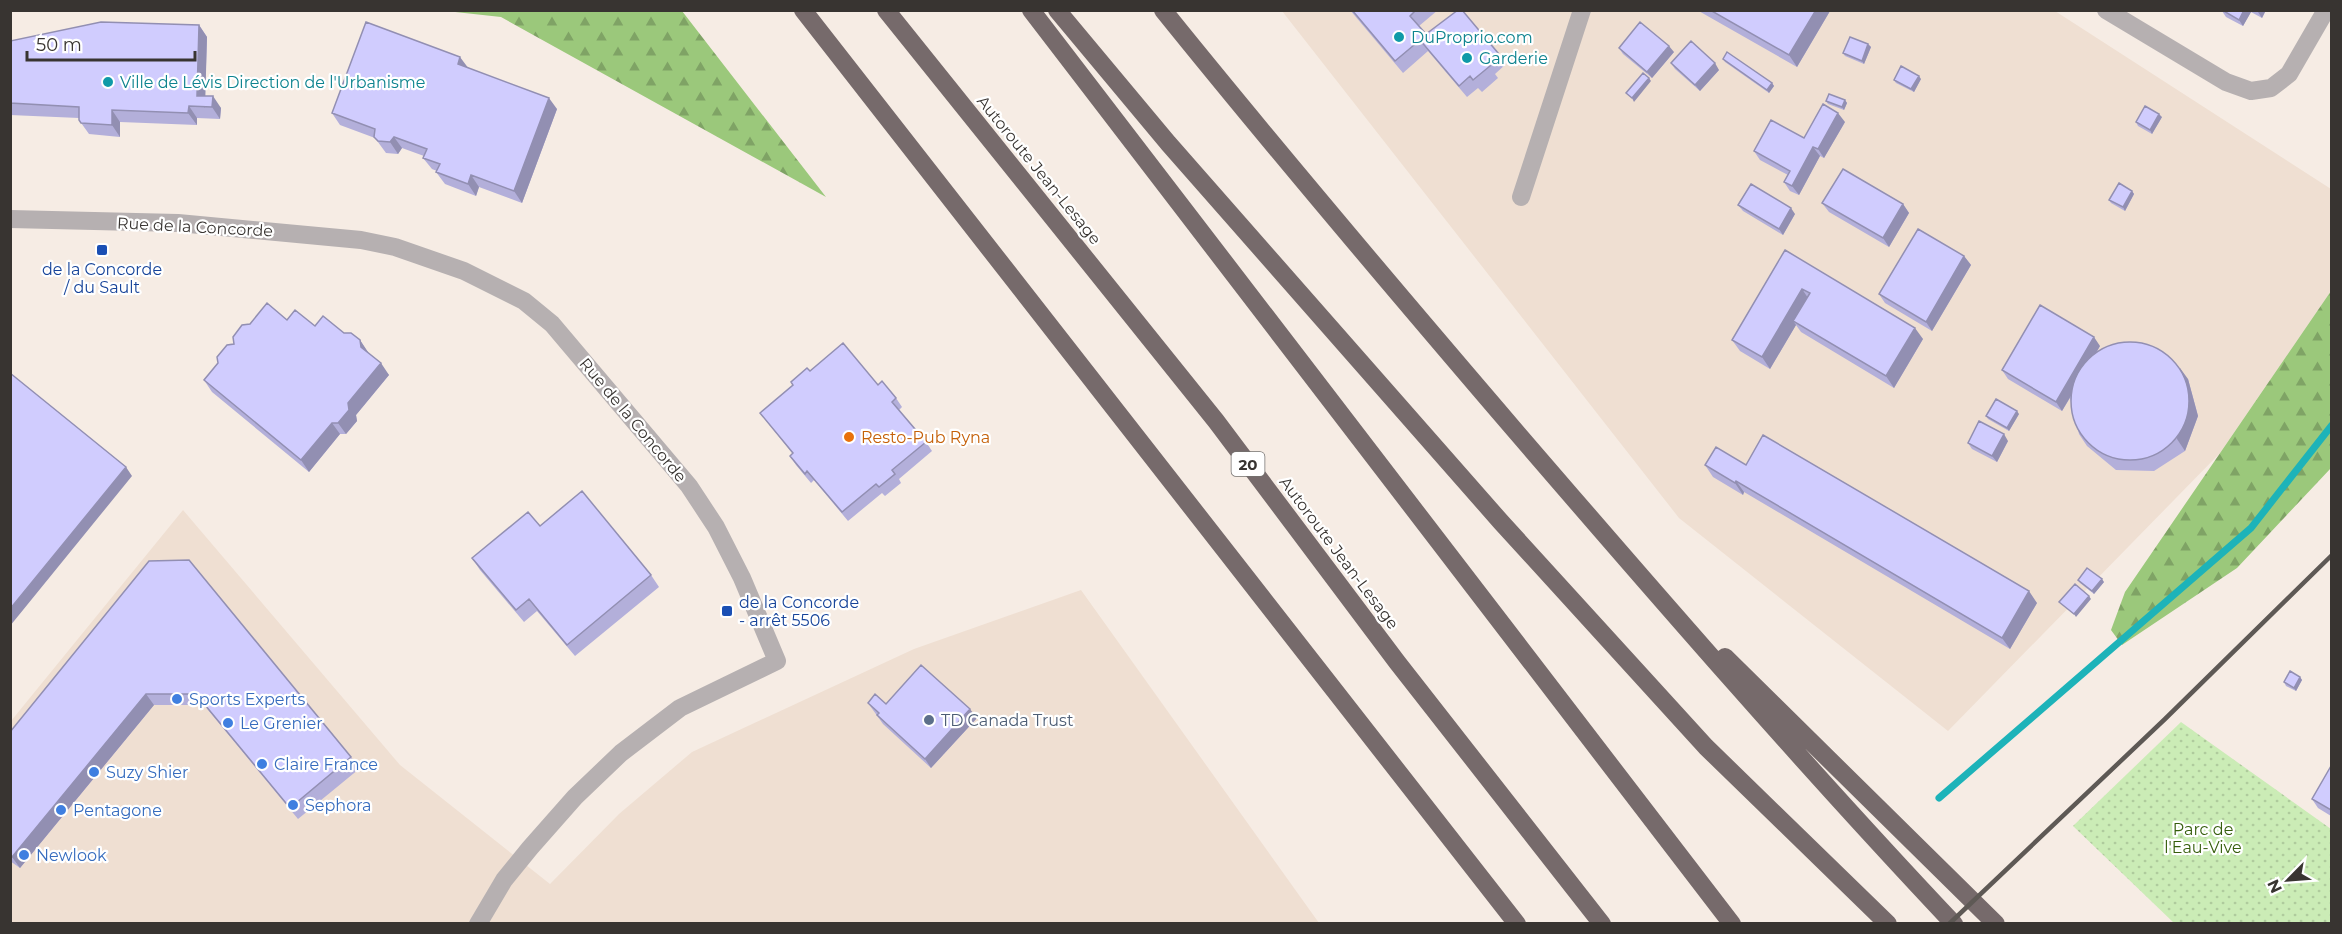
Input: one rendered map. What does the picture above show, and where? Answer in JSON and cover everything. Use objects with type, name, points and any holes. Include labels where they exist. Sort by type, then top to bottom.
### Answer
[{"type":"highway","points":[[803,10],[1517,924]]},
{"type":"highway","name":"Autoroute Jean-Lesage","points":[[886,10],[1216,421],[1397,662],[1602,924]]},
{"type":"highway","points":[[1031,10],[1732,924]]},
{"type":"highway","points":[[1057,10],[1168,143],[1501,522],[1706,747],[1888,924]]},
{"type":"highway","points":[[1163,10],[1261,132],[1631,566],[1836,798],[1954,924]]},
{"type":"highway","points":[[1179,10],[1261,132]]},
{"type":"highway","points":[[1631,566],[1996,924]]},
{"type":"street","points":[[1521,197],[1582,10]]},
{"type":"street","points":[[2106,10],[2217,78],[2251,91],[2271,88],[2289,74],[2326,10]]},
{"type":"street","name":"Rue de la Concorde","points":[[10,219],[178,223],[324,235],[361,240],[394,248],[464,271],[524,301],[552,324],[689,486],[716,527],[742,578],[777,661],[680,708],[621,753],[575,797],[530,848],[504,880],[478,924]]},
{"type":"shaded area","points":[[1282,11],[2055,11],[2331,189],[2331,291],[2220,453],[1948,731],[1679,518]]},
{"type":"shaded area","points":[[183,510],[400,765],[550,884],[619,814],[692,752],[914,649],[1081,590],[1319,923],[11,924],[11,721]]},
{"type":"green space","points":[[446,11],[682,11],[826,197],[501,17]]},
{"type":"green space","points":[[2331,291],[2331,468],[2237,568],[2122,645],[2111,630],[2125,592]]},
{"type":"green space","name":"Parc de l'Eau-Vive","points":[[2181,722],[2331,829],[2331,923],[2174,923],[2073,826]]},
{"type":"building","points":[[1352,10],[1416,10],[1410,16],[1426,34],[1458,10],[1462,10],[1498,53],[1487,62],[1490,66],[1473,80],[1470,76],[1459,86],[1420,40],[1395,61]]},
{"type":"building","points":[[1710,10],[1816,10],[1789,55]]},
{"type":"building","points":[[2222,10],[2244,10],[2239,20]]},
{"type":"building","name":"Ville de Lévis Direction de l'Urbanisme","points":[[101,22],[199,25],[197,96],[213,96],[212,107],[189,106],[188,113],[112,110],[112,125],[81,123],[79,107],[10,103],[10,41]]},
{"type":"building","points":[[366,22],[460,57],[458,64],[549,98],[514,191],[471,175],[468,184],[436,172],[440,164],[423,158],[427,149],[394,137],[390,142],[378,141],[374,137],[375,129],[332,113]]},
{"type":"building","points":[[1640,22],[1669,46],[1647,72],[1619,48]]},
{"type":"building","points":[[1850,37],[1868,44],[1862,61],[1843,53]]},
{"type":"building","points":[[1691,41],[1715,63],[1695,85],[1671,63]]},
{"type":"building","points":[[1727,52],[1772,83],[1767,90],[1723,59]]},
{"type":"building","points":[[1901,66],[1919,76],[1911,89],[1894,80]]},
{"type":"building","points":[[1643,73],[1649,78],[1632,98],[1626,93]]},
{"type":"building","points":[[1829,94],[1845,100],[1842,107],[1826,101]]},
{"type":"building","points":[[1823,104],[1838,113],[1818,149],[1813,147],[1792,186],[1784,182],[1790,171],[1754,151],[1771,120],[1804,138]]},
{"type":"building","points":[[2145,106],[2159,114],[2150,130],[2136,122]]},
{"type":"building","points":[[1843,169],[1903,204],[1883,238],[1822,203]]},
{"type":"building","points":[[2119,183],[2132,191],[2123,207],[2109,200]]},
{"type":"building","points":[[1751,184],[1791,208],[1779,229],[1738,205]]},
{"type":"building","points":[[1918,229],[1964,256],[1926,322],[1879,294]]},
{"type":"building","points":[[1785,250],[1915,328],[1886,376],[1793,321],[1810,293],[1802,289],[1762,357],[1732,340]]},
{"type":"building","points":[[267,303],[287,320],[295,310],[315,326],[323,316],[344,333],[351,333],[360,340],[361,347],[381,363],[348,403],[349,410],[338,423],[332,423],[301,460],[204,380],[218,363],[217,357],[227,345],[234,344],[233,337],[242,325],[250,324]]},
{"type":"building","points":[[2040,305],[2094,337],[2056,402],[2002,370]]},
{"type":"building","points":[[2130,342],[2141,343],[2163,352],[2179,368],[2188,390],[2188,412],[2179,434],[2163,450],[2141,459],[2130,460],[2119,459],[2097,450],[2081,434],[2072,412],[2071,401],[2072,390],[2081,368],[2097,352],[2119,343]]},
{"type":"building","name":"Resto-Pub Ryna","points":[[843,343],[878,385],[882,381],[896,398],[892,402],[926,442],[892,470],[895,474],[879,487],[876,484],[842,512],[807,471],[805,474],[790,456],[793,453],[760,413],[793,385],[791,382],[807,368],[810,371]]},
{"type":"building","points":[[10,373],[126,467],[10,609]]},
{"type":"building","points":[[1996,399],[2017,411],[2007,428],[1986,416]]},
{"type":"building","points":[[1979,421],[2004,434],[1992,456],[1968,443]]},
{"type":"building","points":[[1763,435],[2029,591],[2002,638],[1705,465],[1716,447],[1746,465]]},
{"type":"building","points":[[582,491],[651,575],[567,645],[529,599],[516,610],[472,558],[528,512],[540,526]]},
{"type":"building","points":[[189,560],[351,757],[290,808],[196,694],[146,694],[12,857],[10,856],[10,732],[149,561]]},
{"type":"building","points":[[2087,568],[2102,579],[2092,591],[2078,580]]},
{"type":"building","points":[[2075,584],[2089,596],[2074,614],[2059,602]]},
{"type":"building","name":"TD Canada Trust","points":[[921,665],[970,709],[925,759],[877,715],[879,713],[868,703],[875,694],[886,704]]},
{"type":"building","points":[[2290,671],[2300,677],[2294,688],[2284,682]]},
{"type":"building","points":[[2331,766],[2331,810],[2312,799]]},
{"type":"waterway","points":[[1939,798],[2251,528],[2332,425]]},
{"type":"railway","points":[[1949,924],[2165,719],[2332,555]]},
{"type":"place","name":"DuProprio.com","points":[[1399,37]]},
{"type":"place","name":"Garderie","points":[[1467,58]]},
{"type":"place","name":"Ville de Lévis Direction de l'Urbanisme","points":[[108,82]]},
{"type":"place","name":"de la Concorde / du Sault","points":[[102,250]]},
{"type":"place","name":"Resto-Pub Ryna","points":[[849,437]]},
{"type":"place","name":"de la Concorde - arrêt 5506","points":[[727,611]]},
{"type":"place","name":"Sports Experts","points":[[177,699]]},
{"type":"place","name":"TD Canada Trust","points":[[929,720]]},
{"type":"place","name":"Le Grenier","points":[[228,723]]},
{"type":"place","name":"Claire France","points":[[262,764]]},
{"type":"place","name":"Suzy Shier","points":[[94,772]]},
{"type":"place","name":"Sephora","points":[[293,805]]},
{"type":"place","name":"Pentagone","points":[[61,810]]},
{"type":"place","name":"Newlook","points":[[24,855]]}]
